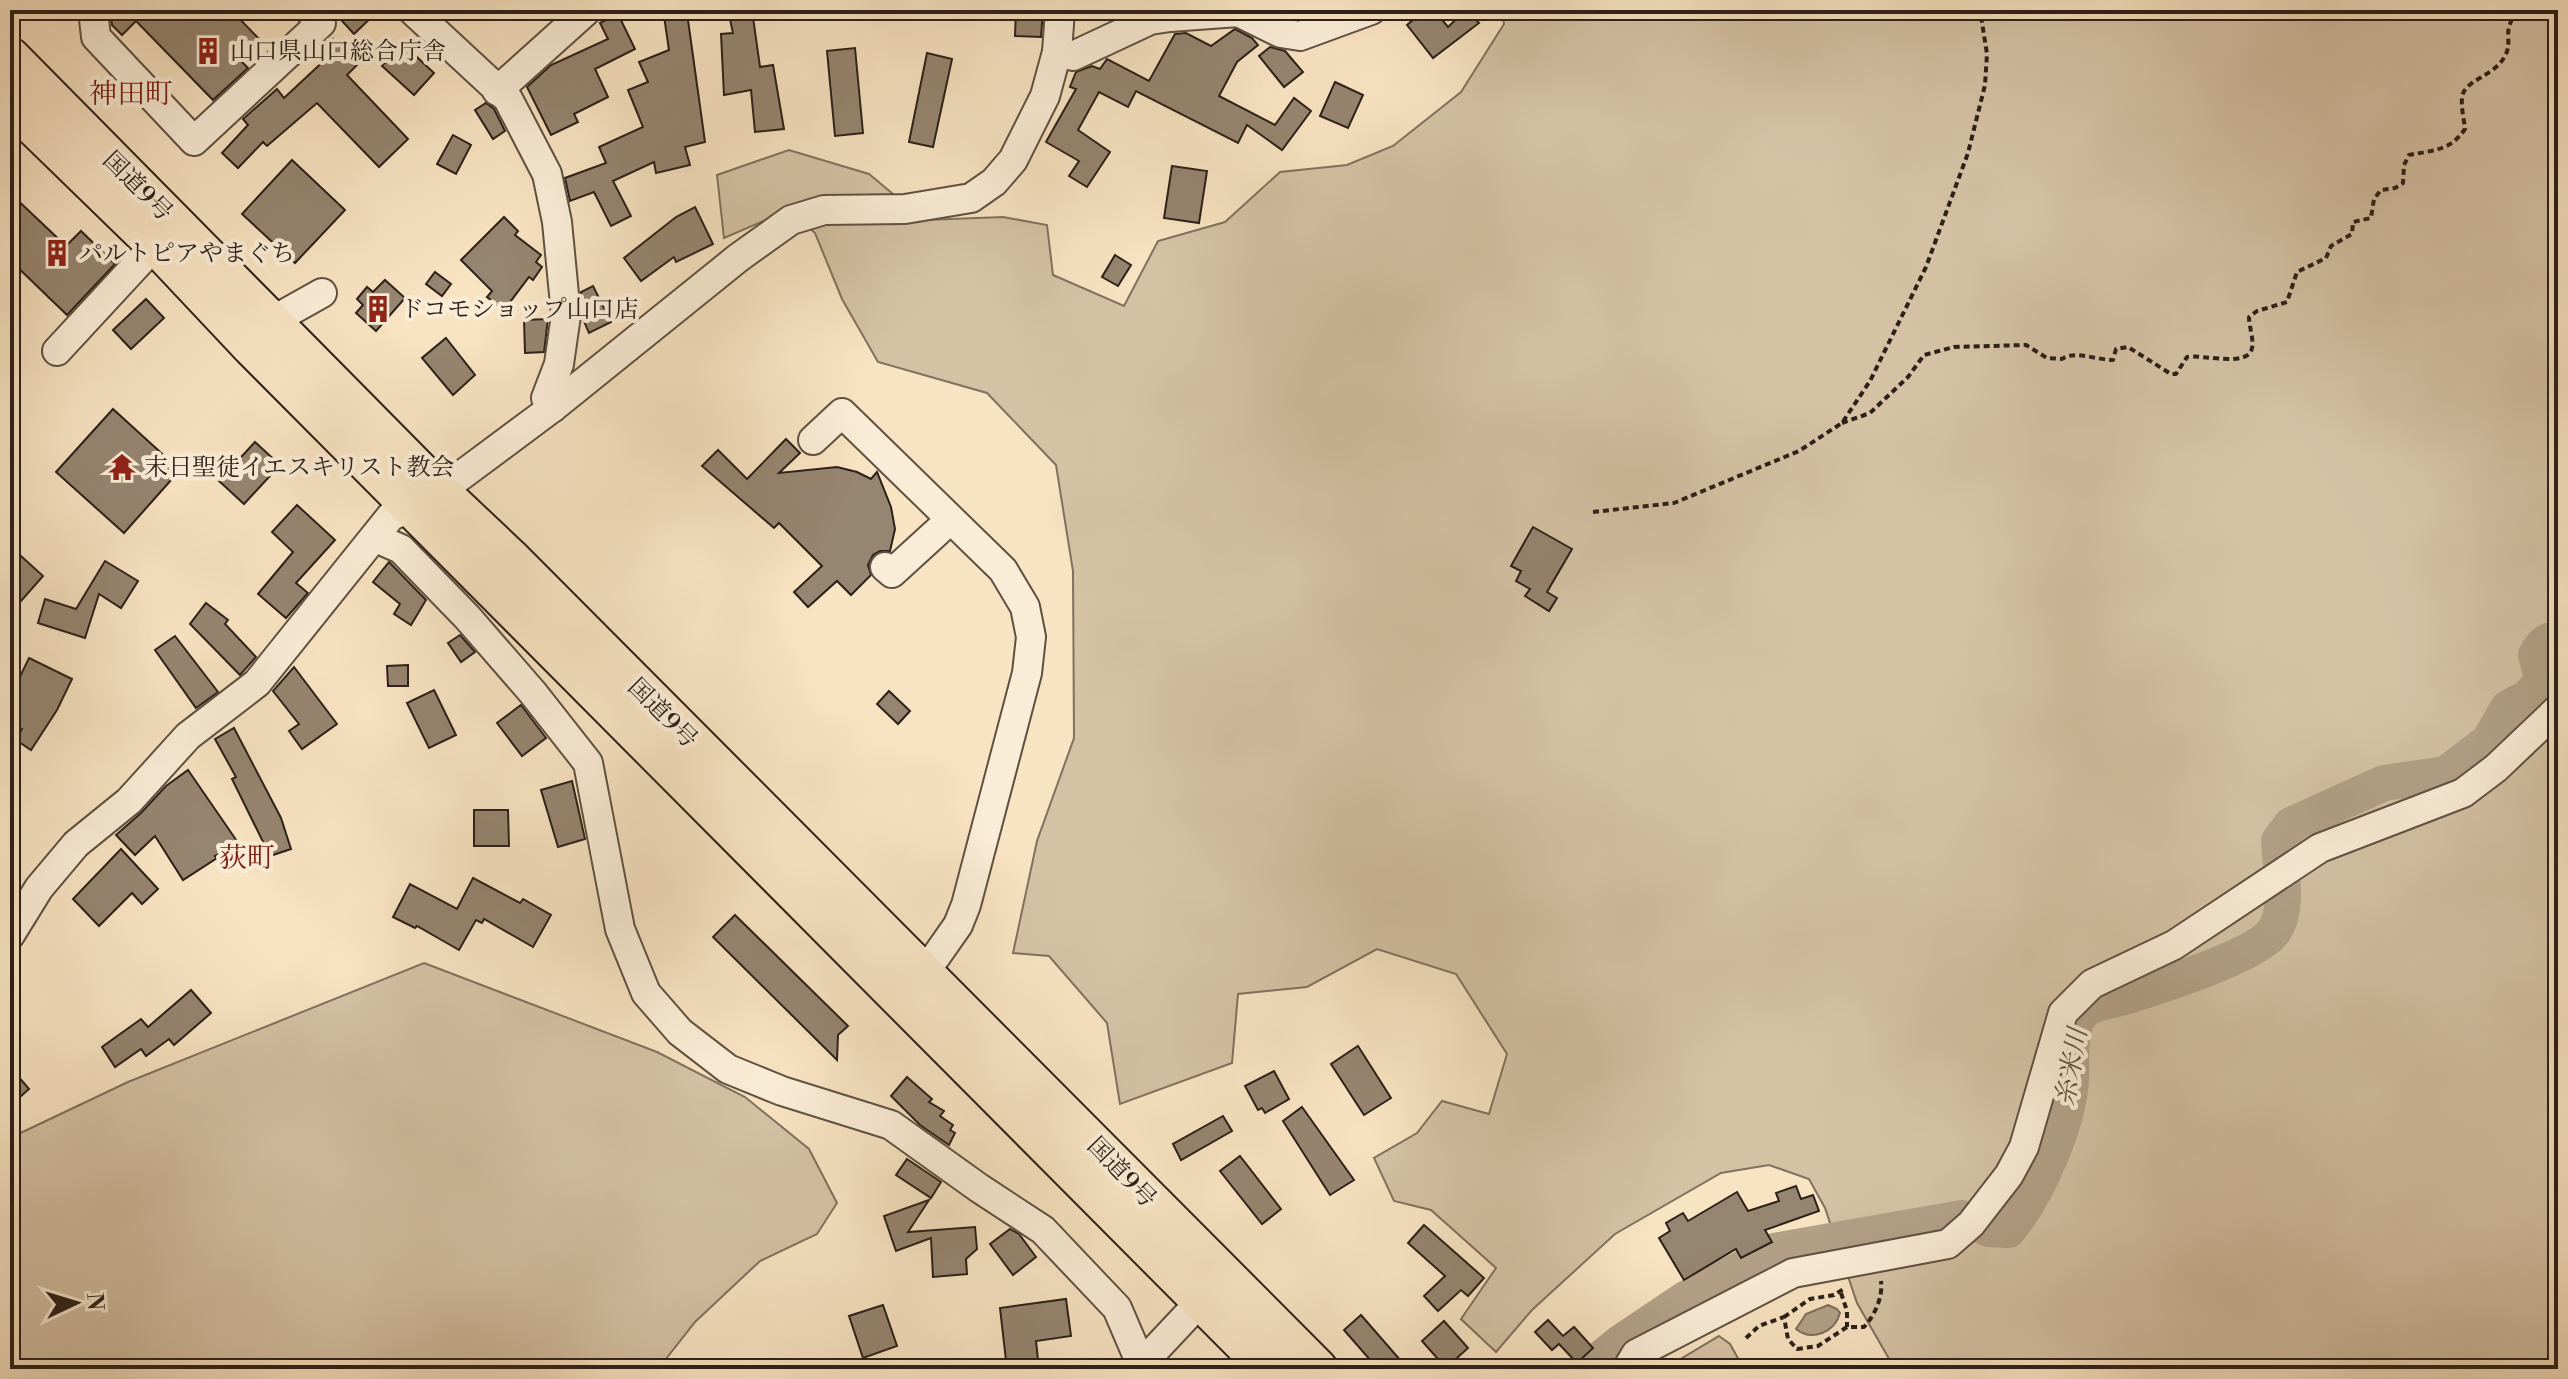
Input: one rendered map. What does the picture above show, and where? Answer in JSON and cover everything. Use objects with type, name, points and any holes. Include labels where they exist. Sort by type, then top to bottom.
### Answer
[{"type":"highway","name":"国道9号","points":[[10,58],[272,321],[426,500],[512,561],[923,975],[1213,1288],[1270,1369]]},
{"type":"highway","name":"国道9号","points":[[10,102],[156,244],[252,346],[426,500],[1213,1288],[1317,1369]]},
{"type":"street","points":[[93,10],[96,37],[194,141],[321,23],[309,10]]},
{"type":"street","points":[[412,10],[508,99],[547,174],[557,222],[566,315],[559,364],[546,398],[552,408]]},
{"type":"street","points":[[497,91],[587,10]]},
{"type":"street","points":[[10,935],[39,888],[76,844],[129,801],[188,736],[257,683],[391,516],[426,500],[552,408],[738,258],[791,220],[824,210],[905,209],[971,198],[994,182],[1013,160],[1045,96],[1057,52],[1060,10]]},
{"type":"street","points":[[1057,52],[1073,56],[1172,13],[1238,12],[1281,33],[1300,36],[1371,10]]},
{"type":"street","points":[[57,351],[156,244]]},
{"type":"street","points":[[272,321],[322,293]]},
{"type":"street","points":[[813,440],[842,413],[1003,570],[1025,607],[1031,637],[1027,673],[966,905],[958,925],[923,975]]},
{"type":"street","points":[[885,567],[892,573],[950,520]]},
{"type":"street","points":[[376,538],[401,549],[467,617],[588,763],[620,929],[646,993],[680,1032],[728,1069],[782,1091],[891,1125],[1043,1230],[1117,1308],[1139,1366],[1213,1288]]},
{"type":"street","points":[[1627,1369],[1636,1354],[1793,1273],[1948,1244],[1971,1224],[2009,1175],[2024,1147],[2063,1013],[2092,984],[2174,945],[2320,848],[2463,793],[2496,768],[2558,709]]},
{"type":"path","points":[[1842,423],[1870,381],[1926,267],[1968,153],[1985,85],[1987,54],[1980,10]]},
{"type":"path","points":[[1593,512],[1674,503],[1799,451],[1842,423],[1870,413],[1908,377],[1924,355],[1954,347],[2026,345],[2047,358],[2062,359],[2073,354],[2095,360],[2113,360],[2116,349],[2128,347],[2171,374],[2176,374],[2187,357],[2196,355],[2216,359],[2243,358],[2253,348],[2249,317],[2257,311],[2287,302],[2297,272],[2326,258],[2331,246],[2352,234],[2353,222],[2371,218],[2374,199],[2381,190],[2403,183],[2404,165],[2409,155],[2449,147],[2457,141],[2465,129],[2461,95],[2467,86],[2497,70],[2508,52],[2508,24],[2518,10]]},
{"type":"path","points":[[1784,1317],[1788,1339],[1797,1349],[1818,1346],[1847,1327],[1864,1327],[1871,1320],[1882,1283],[1875,1273],[1874,1257]]},
{"type":"path","points":[[1746,1338],[1759,1326],[1784,1317],[1810,1299],[1841,1293],[1847,1287]]},
{"type":"path","points":[[1841,1293],[1847,1311],[1847,1327]]},
{"type":"shaded area","points":[[1502,10],[2558,10],[2558,1369],[1901,1369],[1892,1364],[1857,1303],[1825,1208],[1809,1179],[1769,1165],[1721,1173],[1615,1234],[1532,1310],[1496,1352],[1461,1319],[1496,1268],[1431,1210],[1394,1201],[1374,1158],[1417,1133],[1442,1101],[1489,1114],[1507,1054],[1456,974],[1377,949],[1307,987],[1238,994],[1232,1063],[1120,1104],[1107,1023],[1049,956],[1013,953],[1037,841],[1074,738],[1073,571],[1056,465],[987,393],[878,362],[842,299],[815,233],[789,210],[724,238],[717,175],[789,150],[869,174],[924,220],[1003,217],[1047,225],[1053,275],[1124,306],[1158,241],[1225,222],[1280,172],[1347,165],[1393,146],[1461,92],[1504,24]]},
{"type":"shaded area","points":[[424,963],[657,1052],[745,1097],[809,1149],[837,1203],[817,1234],[760,1261],[695,1322],[658,1369],[10,1369],[10,1138],[128,1082]]},
{"type":"shaded area","points":[[1828,1305],[1840,1313],[1828,1330],[1809,1335],[1796,1329],[1806,1314]]},
{"type":"shaded area","points":[[1719,1336],[1730,1344],[1744,1369],[1664,1369]]},
{"type":"building","name":"山口県山口総合庁舎","points":[[110,10],[231,10],[261,41],[241,61],[248,68],[213,100],[136,21],[122,35],[112,25]]},
{"type":"building","points":[[332,10],[379,10],[354,34]]},
{"type":"building","points":[[728,10],[752,10],[760,67],[773,65],[784,129],[755,132],[751,90],[724,95],[721,34],[733,33]]},
{"type":"building","points":[[1016,10],[1043,10],[1041,37],[1015,36]]},
{"type":"building","points":[[1425,10],[1434,10],[1448,27],[1466,10],[1479,23],[1433,58],[1407,25]]},
{"type":"building","points":[[687,13],[705,142],[685,147],[690,165],[656,173],[654,162],[613,181],[631,216],[611,226],[594,192],[570,201],[565,178],[606,163],[599,147],[643,127],[628,90],[648,82],[639,62],[669,50],[664,16]]},
{"type":"building","points":[[618,14],[635,49],[595,69],[608,97],[574,114],[578,122],[551,135],[527,87],[551,65],[608,39],[600,23]]},
{"type":"building","points":[[1235,29],[1258,45],[1237,62],[1219,96],[1275,125],[1294,98],[1311,111],[1282,150],[1247,125],[1238,143],[1136,91],[1128,107],[1099,92],[1078,130],[1110,152],[1087,187],[1069,176],[1079,161],[1046,142],[1076,89],[1070,87],[1076,72],[1092,66],[1100,69],[1107,59],[1149,81],[1175,34],[1186,33],[1211,46]]},
{"type":"building","points":[[333,39],[357,65],[347,75],[408,139],[379,167],[317,103],[267,146],[263,142],[238,168],[222,153],[248,125],[243,119],[277,89],[284,98],[328,57],[321,50]]},
{"type":"building","points":[[403,44],[434,73],[414,95],[382,66]]},
{"type":"building","points":[[1270,47],[1285,51],[1303,72],[1284,87],[1259,56]]},
{"type":"building","points":[[855,48],[863,133],[835,136],[827,51]]},
{"type":"building","points":[[927,53],[952,59],[933,147],[909,142]]},
{"type":"building","points":[[1335,82],[1363,95],[1348,128],[1320,116]]},
{"type":"building","points":[[486,103],[494,109],[505,131],[493,139],[475,110]]},
{"type":"building","points":[[453,135],[471,145],[456,174],[437,164]]},
{"type":"building","points":[[292,160],[345,210],[295,263],[242,214]]},
{"type":"building","points":[[1172,166],[1207,171],[1199,223],[1164,218]]},
{"type":"building","name":"パルトピアやまぐち","points":[[10,193],[66,246],[81,231],[115,264],[67,315],[10,260]]},
{"type":"building","points":[[695,207],[713,244],[676,262],[674,257],[641,281],[624,258],[676,217]]},
{"type":"building","points":[[504,217],[518,231],[515,235],[541,255],[536,262],[542,267],[533,280],[529,277],[504,310],[487,297],[492,291],[461,260]]},
{"type":"building","points":[[1115,255],[1131,265],[1118,286],[1102,277]]},
{"type":"building","points":[[435,272],[451,284],[442,296],[426,284]]},
{"type":"building","name":"ドコモショップ山口店","points":[[385,280],[405,298],[376,331],[356,313],[363,305],[357,299],[367,287],[373,292]]},
{"type":"building","points":[[593,286],[611,322],[589,333],[583,319],[581,292]]},
{"type":"building","points":[[146,299],[164,318],[131,349],[113,330]]},
{"type":"building","points":[[548,319],[544,352],[525,353],[524,320]]},
{"type":"building","points":[[446,338],[475,375],[453,395],[422,358]]},
{"type":"building","points":[[113,409],[180,470],[124,533],[56,472]]},
{"type":"building","points":[[786,439],[800,453],[779,473],[837,467],[871,479],[877,472],[891,507],[895,529],[890,551],[873,555],[868,565],[871,575],[851,595],[837,581],[808,607],[794,592],[822,566],[779,523],[774,528],[702,466],[718,450],[747,479]]},
{"type":"building","points":[[255,442],[280,465],[244,504],[219,481]]},
{"type":"building","points":[[297,505],[335,540],[296,583],[308,593],[286,618],[258,594],[293,552],[272,532]]},
{"type":"building","points":[[1533,527],[1572,549],[1547,592],[1557,598],[1549,611],[1525,596],[1530,589],[1516,581],[1521,571],[1511,566]]},
{"type":"building","points":[[10,546],[43,576],[21,601],[10,591]]},
{"type":"building","points":[[105,561],[138,581],[121,608],[99,594],[85,638],[38,623],[45,599],[76,609]]},
{"type":"building","points":[[389,562],[426,600],[411,625],[394,614],[400,604],[373,582]]},
{"type":"building","points":[[206,603],[228,620],[225,624],[256,657],[240,675],[190,624]]},
{"type":"building","points":[[460,635],[475,652],[461,662],[448,643]]},
{"type":"building","points":[[175,636],[218,692],[196,708],[155,650]]},
{"type":"building","points":[[29,658],[72,679],[57,710],[31,750],[16,740],[22,729],[10,721],[10,697]]},
{"type":"building","points":[[408,665],[408,686],[388,686],[387,666]]},
{"type":"building","points":[[294,667],[337,724],[302,749],[289,731],[299,724],[273,691]]},
{"type":"building","points":[[434,690],[456,735],[429,748],[407,703]]},
{"type":"building","points":[[889,691],[910,711],[898,724],[877,704]]},
{"type":"building","points":[[521,705],[546,738],[522,756],[497,723]]},
{"type":"building","points":[[234,728],[281,818],[291,849],[270,856],[232,779],[236,777],[215,739]]},
{"type":"building","points":[[188,770],[239,844],[215,856],[217,858],[183,880],[155,836],[135,855],[116,835],[166,786]]},
{"type":"building","points":[[572,781],[585,839],[558,847],[541,790]]},
{"type":"building","points":[[474,810],[508,810],[509,846],[474,846]]},
{"type":"building","points":[[121,849],[158,889],[142,904],[132,893],[99,926],[73,899]]},
{"type":"building","points":[[473,878],[520,903],[523,899],[551,915],[533,947],[484,919],[482,923],[476,920],[459,950],[417,926],[415,928],[393,917],[410,884],[457,909]]},
{"type":"building","points":[[735,915],[848,1026],[838,1035],[837,1060],[713,937]]},
{"type":"building","points":[[191,990],[211,1013],[174,1045],[169,1039],[146,1056],[141,1049],[115,1067],[102,1047],[141,1019],[148,1027]]},
{"type":"building","points":[[1358,1046],[1391,1098],[1364,1115],[1331,1064]]},
{"type":"building","points":[[10,1067],[29,1089],[10,1106]]},
{"type":"building","points":[[1274,1071],[1289,1099],[1265,1113],[1262,1108],[1258,1110],[1245,1086]]},
{"type":"building","points":[[907,1077],[932,1099],[929,1102],[944,1111],[940,1116],[953,1125],[950,1130],[955,1133],[949,1145],[920,1125],[891,1096]]},
{"type":"building","points":[[1302,1107],[1354,1180],[1330,1195],[1283,1121]]},
{"type":"building","points":[[1223,1116],[1232,1131],[1181,1160],[1173,1144]]},
{"type":"building","points":[[1240,1156],[1281,1209],[1262,1224],[1220,1171]]},
{"type":"building","points":[[907,1159],[941,1182],[931,1198],[896,1175]]},
{"type":"building","points":[[1796,1186],[1801,1199],[1813,1195],[1819,1211],[1765,1230],[1772,1242],[1741,1258],[1736,1249],[1684,1280],[1659,1238],[1670,1231],[1666,1223],[1683,1213],[1688,1221],[1737,1192],[1748,1211],[1779,1201],[1776,1193]]},
{"type":"building","points":[[929,1200],[908,1232],[975,1227],[977,1249],[966,1259],[967,1274],[933,1277],[931,1238],[896,1251],[884,1216]]},
{"type":"building","points":[[1424,1225],[1484,1278],[1468,1296],[1461,1290],[1438,1311],[1424,1296],[1445,1276],[1408,1243]]},
{"type":"building","points":[[1010,1229],[1019,1234],[1036,1257],[1013,1275],[990,1244]]},
{"type":"building","points":[[1066,1299],[1071,1336],[1036,1341],[1039,1369],[1007,1369],[1000,1308]]},
{"type":"building","points":[[883,1305],[897,1346],[863,1358],[849,1316]]},
{"type":"building","points":[[1361,1315],[1408,1369],[1378,1369],[1344,1330]]},
{"type":"building","points":[[1548,1320],[1563,1336],[1574,1327],[1593,1348],[1577,1363],[1559,1344],[1552,1350],[1535,1332]]},
{"type":"building","points":[[1444,1321],[1468,1348],[1446,1368],[1422,1341]]},
{"type":"waterway","name":"糸米川","points":[[1588,1369],[1620,1343],[1687,1298],[1774,1251],[1962,1218],[1989,1229],[2008,1230],[2030,1199],[2064,1118],[2071,1080],[2071,1047],[2080,1015],[2095,1005],[2205,970],[2264,941],[2274,931],[2282,911],[2279,841],[2291,825],[2384,783],[2446,774],[2489,741],[2508,708],[2527,698],[2543,681],[2536,655],[2545,643],[2558,639]]},
{"type":"place","name":"山口県山口総合庁舎","points":[[208,51]]},
{"type":"place","name":"パルトピアやまぐち","points":[[57,253]]},
{"type":"place","name":"ドコモショップ山口店","points":[[378,309]]},
{"type":"place","name":"末日聖徒イエスキリスト教会","points":[[122,467]]},
{"type":"district","name":"神田町","points":[[131,93]]},
{"type":"district","name":"荻町","points":[[247,857]]}]
